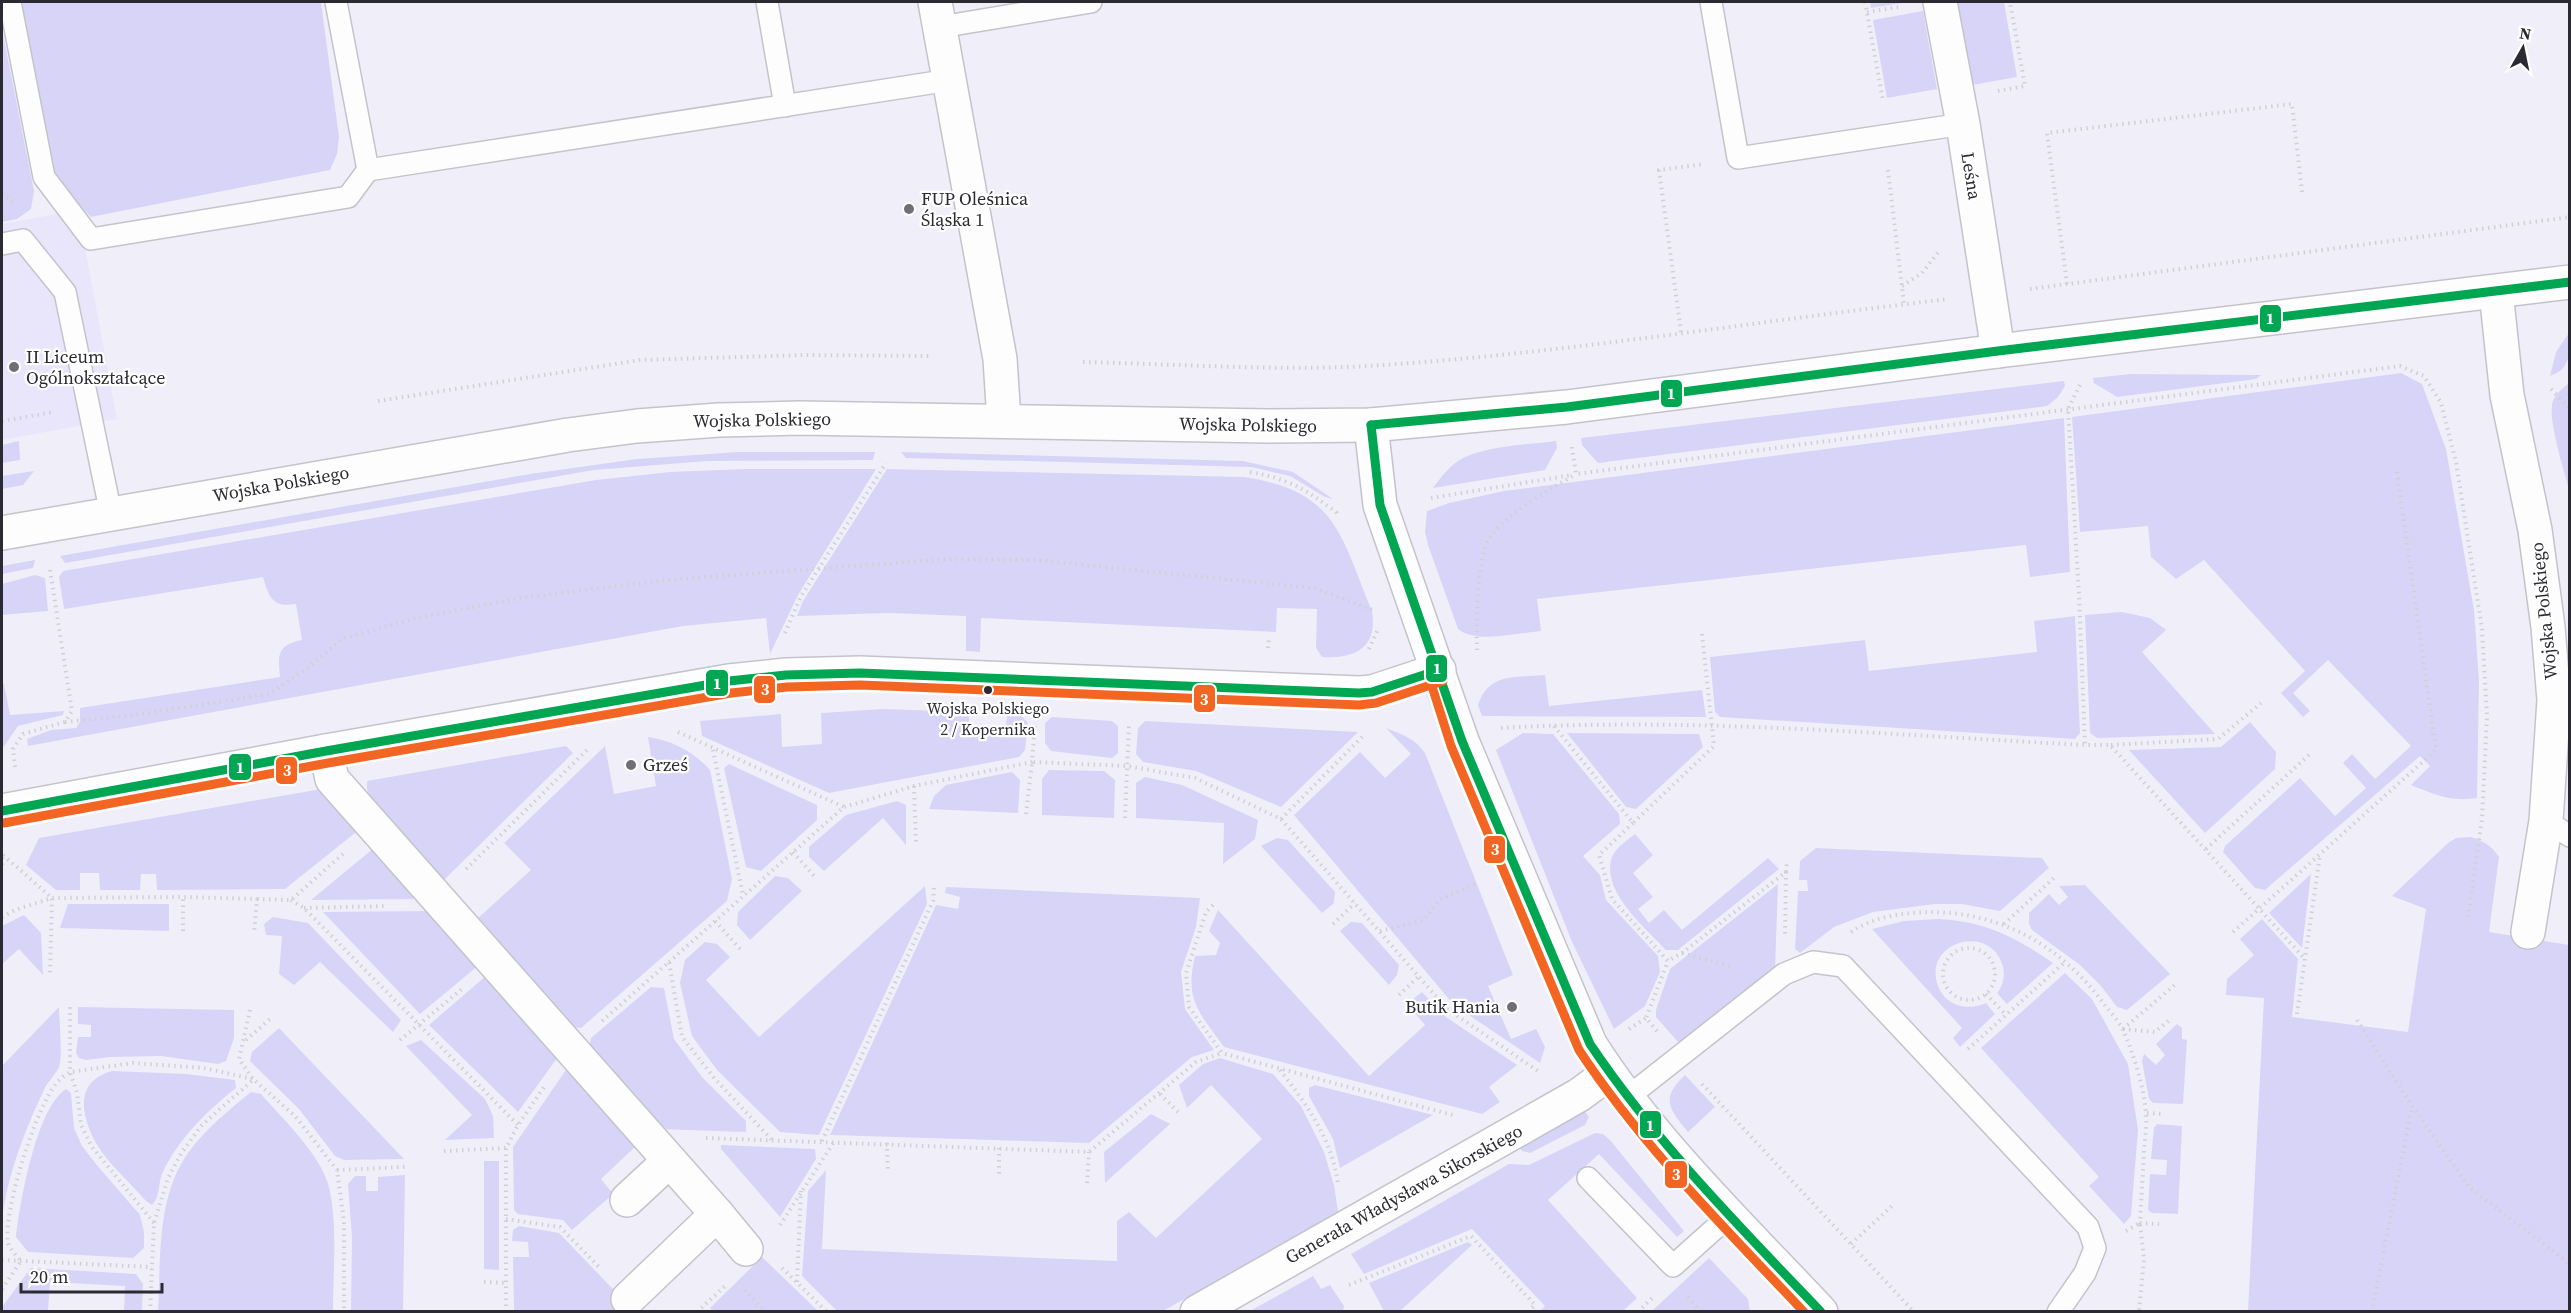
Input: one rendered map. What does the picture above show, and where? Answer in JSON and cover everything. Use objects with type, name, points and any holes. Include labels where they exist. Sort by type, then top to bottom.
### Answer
[{"type":"street","name":"Leśna","points":[[1940,2],[1960,111],[1998,351]]},
{"type":"street","points":[[938,14],[1000,359],[1004,420]]},
{"type":"street","name":"Wojska Polskiego","points":[[2,533],[556,436],[637,426],[719,420],[800,418],[1245,426],[1371,425],[1567,407],[1998,351],[2570,282]]},
{"type":"street","name":"Wojska Polskiego","points":[[2496,292],[2507,395],[2535,530],[2548,627],[2554,700],[2558,828],[2528,932]]},
{"type":"street","points":[[1371,425],[1380,505],[1462,741],[1590,1044],[1618,1085],[1691,1174],[1821,1311]]},
{"type":"street","points":[[2,811],[326,751],[729,681],[786,675],[860,673],[967,675],[1359,693],[1372,692],[1438,670]]},
{"type":"street","points":[[326,751],[332,779],[572,1047],[746,1249]]},
{"type":"street","name":"Generała Władysława Sikorskiego","points":[[1197,1311],[1579,1095],[1618,1085]]},
{"type":"street","points":[[627,1200],[669,1161]]},
{"type":"street","points":[[628,1299],[717,1214]]},
{"type":"lane","points":[[10,2],[44,177],[91,239],[348,197],[368,170],[950,80]]},
{"type":"lane","points":[[336,2],[368,170]]},
{"type":"lane","points":[[767,2],[784,106]]},
{"type":"lane","points":[[938,14],[1090,2]]},
{"type":"lane","points":[[1711,2],[1738,158],[1960,111]]},
{"type":"lane","points":[[2,244],[23,240],[65,292],[111,514]]},
{"type":"lane","points":[[1618,1085],[1678,1058],[1784,974],[1813,962],[1843,966],[2088,1227],[2095,1248],[2085,1273],[2058,1311]]},
{"type":"lane","points":[[1588,1178],[1673,1266],[1730,1215]]},
{"type":"path","points":[[1960,111],[2025,86],[2010,2]]},
{"type":"path","points":[[2067,284],[2047,133],[2292,104],[2302,192]]},
{"type":"path","points":[[1681,332],[1659,171],[1738,158]]},
{"type":"path","points":[[2,194],[16,204]]},
{"type":"path","points":[[2020,290],[2570,217]]},
{"type":"path","points":[[1083,362],[1237,366],[1365,366],[1479,358],[1959,297]]},
{"type":"path","points":[[378,401],[640,360],[792,355],[932,356]]},
{"type":"path","points":[[1431,498],[1576,474],[2400,366],[2424,376],[2441,403],[2456,462],[2482,629],[2487,716],[2482,819],[2468,917]]},
{"type":"path","points":[[2080,385],[2068,409],[2085,746]]},
{"type":"path","points":[[2551,389],[2569,408]]},
{"type":"path","points":[[2,421],[58,411]]},
{"type":"path","points":[[1572,443],[1576,474]]},
{"type":"path","points":[[785,641],[785,632],[800,598],[886,464]]},
{"type":"path","points":[[1250,472],[1277,477],[1296,484],[1336,512],[1340,522]]},
{"type":"path","points":[[2234,932],[2436,750],[2397,472]]},
{"type":"path","points":[[1478,660],[1476,619],[1487,542],[1503,524],[1545,493],[1576,474]]},
{"type":"path","points":[[15,770],[13,749],[23,734],[65,722],[142,714],[269,694],[310,666],[342,639],[412,619],[520,598],[667,580],[949,559],[1035,560],[1314,588],[1379,612],[1375,602]]},
{"type":"path","points":[[50,570],[72,711],[65,722]]},
{"type":"path","points":[[1361,655],[1368,650],[1377,634],[1378,623]]},
{"type":"path","points":[[1668,961],[1612,899],[1599,855],[1714,746],[1702,634]]},
{"type":"path","points":[[1268,649],[1269,638]]},
{"type":"path","points":[[1494,729],[1553,725],[1712,726],[2085,746],[2218,740],[2261,703]]},
{"type":"path","points":[[1026,814],[1035,718]]},
{"type":"path","points":[[1125,818],[1129,723]]},
{"type":"path","points":[[1553,725],[1633,823]]},
{"type":"path","points":[[675,731],[844,807]]},
{"type":"path","points":[[1281,819],[1367,732]]},
{"type":"path","points":[[2110,745],[2305,959]]},
{"type":"path","points":[[304,908],[428,905],[590,747]]},
{"type":"path","points":[[713,750],[744,895]]},
{"type":"path","points":[[2206,849],[2311,753]]},
{"type":"path","points":[[506,1311],[506,1148],[518,1125],[572,1047],[844,807],[914,786],[1032,762],[1127,766],[1195,778],[1281,819],[1447,1009],[1544,1074]]},
{"type":"path","points":[[914,786],[916,845]]},
{"type":"path","points":[[291,900],[375,826]]},
{"type":"path","points":[[793,852],[816,878]]},
{"type":"path","points":[[2297,1014],[2320,854]]},
{"type":"path","points":[[3,855],[52,898]]},
{"type":"path","points":[[1784,974],[1787,861]]},
{"type":"path","points":[[1628,1030],[1646,1018],[1668,961],[1682,953],[1786,872]]},
{"type":"path","points":[[2004,924],[2056,876]]},
{"type":"path","points":[[1380,931],[1424,920],[1439,900],[1484,881]]},
{"type":"path","points":[[822,1142],[933,901],[934,887]]},
{"type":"path","points":[[183,897],[183,931]]},
{"type":"path","points":[[2,917],[15,910],[52,898],[183,897],[291,900],[304,908],[518,1125]]},
{"type":"path","points":[[50,975],[52,898]]},
{"type":"path","points":[[254,933],[257,899]]},
{"type":"path","points":[[1333,924],[1355,903]]},
{"type":"path","points":[[1213,904],[1206,912],[1186,973],[1190,1007],[1222,1053]]},
{"type":"path","points":[[1813,962],[1862,924],[1897,915],[1935,911],[1973,915],[2004,924],[2033,939],[2065,962],[2094,989],[2122,1029],[2137,1071],[2146,1113],[2140,1223],[2144,1259],[2139,1311]]},
{"type":"path","points":[[715,921],[740,948]]},
{"type":"path","points":[[1968,948],[1976,948],[1990,957],[1996,972],[1986,994],[1969,1000],[1961,998],[1947,987],[1944,970],[1952,954],[1968,948]]},
{"type":"path","points":[[400,1040],[495,962]]},
{"type":"path","points":[[669,962],[682,1037],[715,1079],[772,1140]]},
{"type":"path","points":[[1943,1071],[2065,962]]},
{"type":"path","points":[[1398,995],[1419,976]]},
{"type":"path","points":[[2122,1029],[2177,983]]},
{"type":"path","points":[[1986,994],[2006,1015]]},
{"type":"path","points":[[70,1007],[70,1072],[77,1093],[81,1125],[92,1147],[154,1223]]},
{"type":"path","points":[[250,1010],[239,1059],[254,1079],[295,1116],[337,1170],[344,1222],[345,1311]]},
{"type":"path","points":[[1646,1018],[1678,1058],[1914,1311]]},
{"type":"path","points":[[2122,1029],[2155,1032],[2172,1018]]},
{"type":"path","points":[[244,1041],[270,1019]]},
{"type":"path","points":[[2358,1020],[2412,1106],[2469,1187],[2562,1258],[2570,1268]]},
{"type":"path","points":[[647,1136],[1089,1152],[1196,1062],[1222,1053],[1462,1118]]},
{"type":"path","points":[[21,1261],[8,1244],[8,1215],[17,1178],[33,1131],[55,1084],[70,1072],[133,1063],[204,1068],[254,1079]]},
{"type":"path","points":[[1280,1069],[1305,1102],[1325,1137],[1336,1166],[1345,1227]]},
{"type":"path","points":[[150,1311],[154,1223],[168,1178],[182,1152],[202,1125],[254,1079]]},
{"type":"path","points":[[1159,1094],[1180,1114]]},
{"type":"path","points":[[2372,1311],[2412,1106]]},
{"type":"path","points":[[2146,1113],[2164,1114]]},
{"type":"path","points":[[887,1143],[888,1173]]},
{"type":"path","points":[[444,1151],[506,1148]]},
{"type":"path","points":[[999,1148],[999,1178]]},
{"type":"path","points":[[1087,1183],[1089,1152]]},
{"type":"path","points":[[337,1170],[405,1167]]},
{"type":"path","points":[[797,1282],[801,1191]]},
{"type":"path","points":[[1851,1244],[1895,1203]]},
{"type":"path","points":[[506,1219],[560,1227],[628,1299]]},
{"type":"path","points":[[2095,1248],[2140,1223],[2159,1224]]},
{"type":"path","points":[[1349,1285],[1471,1236],[1535,1305],[1531,1309]]},
{"type":"path","points":[[746,1249],[764,1250],[827,1311]]},
{"type":"path","points":[[2,1260],[153,1267]]},
{"type":"path","points":[[2,1289],[21,1261]]},
{"type":"path","points":[[484,1282],[506,1282]]},
{"type":"path","points":[[742,1286],[765,1311]]},
{"type":"path","points":[[702,1307],[706,1311]]},
{"type":"shaded area","points":[[22,2],[321,2],[339,137],[337,154],[330,170],[91,217],[53,178]]},
{"type":"shaded area","points":[[1870,2],[1909,2],[1871,8]]},
{"type":"shaded area","points":[[1958,2],[2004,2],[2017,77],[1972,85]]},
{"type":"shaded area","points":[[1923,11],[1937,89],[1887,98],[1873,20]]},
{"type":"shaded area","points":[[2,29],[34,191],[31,209],[17,219],[2,222]]},
{"type":"shaded area","points":[[78,210],[117,419],[2,440],[2,224]]},
{"type":"shaded area","points":[[2569,333],[2569,354],[2566,365],[2550,376],[2556,352]]},
{"type":"shaded area","points":[[2401,373],[2422,384],[2446,449],[2474,610],[2479,681],[2477,798],[2451,798],[2411,785],[2430,766],[2420,756],[2265,890],[2255,888],[2223,852],[2225,846],[2300,778],[2335,816],[2366,788],[2343,763],[2352,754],[2375,779],[2411,746],[2328,660],[2293,693],[2310,711],[2303,717],[2281,693],[2305,671],[2204,560],[2176,579],[2151,557],[2148,526],[2080,532],[2072,417]]},
{"type":"shaded area","points":[[2130,374],[2261,375],[2256,379],[2117,397],[2094,383],[2093,378]]},
{"type":"shaded area","points":[[2064,381],[2065,386],[2058,397],[2047,406],[1598,463],[1582,445],[1581,438]]},
{"type":"shaded area","points":[[2569,383],[2569,489],[2553,423],[2552,405],[2558,392]]},
{"type":"shaded area","points":[[2064,418],[2070,572],[2030,577],[2026,545],[1537,599],[1541,631],[1486,637],[1475,636],[1458,629],[1425,532],[1427,511],[1449,503],[1504,491]]},
{"type":"shaded area","points":[[19,441],[20,460],[2,463],[2,445]]},
{"type":"shaded area","points":[[1556,441],[1557,448],[1545,470],[1433,488],[1454,464],[1463,458],[1485,450]]},
{"type":"shaded area","points":[[739,452],[875,452],[873,460],[707,461],[594,470],[65,563],[60,556],[530,474],[637,459]]},
{"type":"shaded area","points":[[901,452],[1243,461],[1293,472],[1333,499],[1325,497],[1290,476],[1251,467],[906,458]]},
{"type":"shaded area","points":[[746,469],[876,469],[798,595],[770,654],[766,618],[683,626],[28,746],[27,739],[51,730],[76,728],[80,722],[80,708],[280,677],[281,652],[288,645],[302,640],[296,604],[282,604],[273,600],[263,577],[64,609],[59,577],[63,571],[596,480],[670,472]]},
{"type":"shaded area","points":[[887,469],[1244,477],[1275,484],[1299,493],[1317,505],[1331,520],[1352,560],[1372,611],[1371,634],[1362,649],[1354,653],[1345,656],[1322,657],[1316,648],[1317,609],[1277,608],[1276,632],[981,618],[980,652],[966,651],[966,616],[888,613],[797,616],[803,601]]},
{"type":"shaded area","points":[[34,471],[23,485],[2,489],[2,476]]},
{"type":"shaded area","points":[[35,560],[33,568],[2,574],[2,566]]},
{"type":"shaded area","points":[[35,575],[45,578],[48,611],[2,615],[2,584]]},
{"type":"shaded area","points":[[2122,612],[2150,618],[2166,630],[2142,652],[2215,734],[2097,738],[2090,733],[2085,615]]},
{"type":"shaded area","points":[[2075,616],[2080,733],[2075,739],[1720,717],[1715,712],[1710,657],[1865,640],[1869,671],[2037,652],[2034,621]]},
{"type":"shaded area","points":[[1545,675],[1549,706],[1702,690],[1706,717],[1482,716],[1478,705],[1483,694],[1496,682],[1514,677]]},
{"type":"shaded area","points":[[2,684],[4,684],[10,715],[64,711],[63,715],[18,726],[2,749]]},
{"type":"shaded area","points":[[883,709],[969,712],[969,728],[1006,729],[1007,714],[1020,715],[1028,723],[1025,750],[1019,757],[829,793],[702,736],[700,721],[781,714],[782,747],[822,744],[821,713]]},
{"type":"shaded area","points":[[1052,717],[1112,721],[1118,726],[1118,753],[1112,758],[1051,751],[1045,743],[1045,723]]},
{"type":"shaded area","points":[[1145,721],[1358,732],[1281,807],[1196,771],[1143,762],[1136,754],[1138,728]]},
{"type":"shaded area","points":[[2250,722],[2276,752],[2275,769],[2205,833],[2129,750],[2221,747]]},
{"type":"shaded area","points":[[1386,728],[1413,741],[1425,753],[1513,975],[1488,986],[1511,1039],[1536,1029],[1545,1047],[1540,1063],[1454,1005],[1294,815],[1360,752],[1385,778],[1411,754]]},
{"type":"shaded area","points":[[1523,733],[1553,734],[1619,814],[1620,824],[1583,856],[1600,875],[1606,900],[1658,956],[1660,972],[1645,1006],[1614,1029],[1572,942],[1496,750]]},
{"type":"shaded area","points":[[1567,733],[1699,734],[1703,747],[1636,809],[1626,807]]},
{"type":"shaded area","points":[[648,737],[682,748],[697,757],[710,770],[732,879],[727,901],[581,1028],[571,1027],[477,919],[531,870],[504,843],[605,746],[614,794],[656,786]]},
{"type":"shaded area","points":[[566,746],[573,753],[443,881],[374,804],[367,790],[367,781]]},
{"type":"shaded area","points":[[729,764],[817,805],[817,820],[761,871],[746,867],[724,768]]},
{"type":"shaded area","points":[[1049,770],[1104,771],[1115,780],[1114,818],[1042,815],[1042,779]]},
{"type":"shaded area","points":[[1012,772],[1020,780],[1018,813],[929,809],[934,796],[946,785]]},
{"type":"shaded area","points":[[1145,777],[1182,785],[1258,820],[1255,839],[1223,864],[1224,823],[1136,818],[1136,783]]},
{"type":"shaded area","points":[[327,788],[360,829],[285,889],[157,890],[156,874],[141,874],[140,890],[100,890],[99,873],[80,873],[80,890],[56,890],[26,865],[39,838]]},
{"type":"shaded area","points":[[897,801],[906,805],[906,845],[883,818],[824,871],[809,857],[809,847],[846,815]]},
{"type":"shaded area","points":[[1635,834],[1653,855],[1633,873],[1653,897],[1638,909],[1649,923],[1664,910],[1682,930],[1768,858],[1779,869],[1678,950],[1666,950],[1627,908],[1613,883],[1610,870],[1612,857],[1619,847]]},
{"type":"shaded area","points":[[2471,837],[2487,844],[2499,857],[2489,932],[2569,945],[2569,1311],[2248,1311],[2264,998],[2226,995],[2227,979],[2254,955],[2240,939],[2262,919],[2298,959],[2292,1017],[2408,1032],[2426,909],[2392,896],[2448,843],[2456,838]]},
{"type":"shaded area","points":[[1277,838],[1288,840],[1335,892],[1334,903],[1322,913],[1261,846]]},
{"type":"shaded area","points":[[374,848],[421,899],[311,900]]},
{"type":"shaded area","points":[[1816,848],[2042,858],[2049,868],[2000,911],[1962,904],[1935,904],[1873,912],[1834,927],[1800,953],[1795,949],[1798,891],[1808,891],[1807,880],[1799,880],[1800,861]]},
{"type":"shaded area","points":[[2311,874],[2302,948],[2269,913]]},
{"type":"shaded area","points":[[775,876],[788,878],[802,891],[750,940],[737,925],[738,912]]},
{"type":"shaded area","points":[[1778,884],[1775,971],[1679,1043],[1656,1017],[1656,1010],[1670,969]]},
{"type":"shaded area","points":[[2085,885],[2170,974],[2127,1010],[2117,1007],[2101,986],[2080,965],[2032,930],[2029,924],[2029,913],[2049,894],[2059,905],[2068,897],[2059,886]]},
{"type":"shaded area","points":[[925,886],[927,904],[819,1135],[780,1132],[717,1070],[692,1036],[680,983],[685,960],[705,942],[717,944],[730,957],[706,980],[759,1037]]},
{"type":"shaded area","points":[[946,887],[1200,898],[1196,927],[1181,972],[1185,1009],[1214,1050],[1192,1057],[1089,1143],[830,1135],[936,905],[958,909],[960,897],[945,893]]},
{"type":"shaded area","points":[[68,904],[169,904],[169,931],[60,928]]},
{"type":"shaded area","points":[[1218,910],[1369,1076],[1425,1025],[1407,1004],[1422,992],[1446,1017],[1517,1065],[1489,1087],[1500,1102],[1482,1114],[1224,1047],[1196,1006],[1192,984],[1195,956],[1216,955],[1220,943],[1209,931]]},
{"type":"shaded area","points":[[431,911],[479,965],[420,1014],[323,912]]},
{"type":"shaded area","points":[[24,915],[41,933],[43,975],[19,949],[2,964],[2,926]]},
{"type":"shaded area","points":[[273,917],[308,923],[401,1020],[393,1032],[320,962],[294,985],[279,974],[282,936],[266,935],[264,924]]},
{"type":"shaded area","points":[[1938,919],[1970,923],[1999,932],[2026,945],[2053,963],[2007,1004],[1997,993],[2004,974],[1997,953],[1986,945],[1974,941],[1961,942],[1950,947],[1941,956],[1936,968],[1940,991],[1957,1005],[1971,1007],[1986,1003],[1995,1014],[1960,1047],[1953,1038],[1962,1028],[1872,929],[1904,921]]},
{"type":"shaded area","points":[[1351,922],[1362,923],[1399,965],[1397,975],[1389,985],[1340,931]]},
{"type":"shaded area","points":[[2065,973],[2092,999],[2128,1064],[2138,1130],[2131,1216],[2124,1224],[2089,1186],[2099,1177],[1981,1048]]},
{"type":"shaded area","points":[[487,975],[558,1057],[518,1112],[429,1025]]},
{"type":"shaded area","points":[[651,987],[664,988],[674,1039],[702,1077],[746,1121],[746,1132],[660,1129],[589,1048],[591,1038]]},
{"type":"shaded area","points":[[59,1007],[61,1047],[59,1067],[37,1105],[24,1137],[12,1170],[2,1220],[2,1066]]},
{"type":"shaded area","points":[[78,1007],[234,1010],[234,1038],[226,1061],[218,1064],[161,1056],[86,1060],[79,1058],[76,1053],[78,1037],[91,1037],[91,1025],[78,1024]]},
{"type":"shaded area","points":[[2177,1024],[2182,1028],[2182,1039],[2187,1040],[2183,1104],[2153,1103],[2149,1099],[2142,1061],[2144,1054],[2156,1065],[2165,1055],[2156,1044]]},
{"type":"shaded area","points":[[279,1028],[404,1159],[344,1160],[335,1156],[299,1109],[250,1061],[252,1052]]},
{"type":"shaded area","points":[[421,1040],[485,1099],[493,1116],[494,1138],[445,1140],[472,1115],[406,1046]]},
{"type":"shaded area","points":[[1220,1058],[1273,1074],[1301,1106],[1324,1152],[1334,1185],[1338,1212],[1163,1311],[837,1311],[802,1276],[808,1191],[826,1170],[822,1249],[1117,1261],[1117,1221],[1129,1212],[1156,1238],[1262,1139],[1211,1085],[1187,1108],[1179,1085],[1203,1064]]},
{"type":"shaded area","points":[[568,1067],[636,1146],[601,1179],[613,1194],[572,1230],[563,1220],[518,1214],[514,1210],[513,1147]]},
{"type":"shaded area","points":[[112,1071],[186,1074],[235,1080],[236,1088],[204,1116],[176,1149],[162,1174],[158,1195],[152,1205],[106,1158],[96,1143],[87,1121],[84,1110],[86,1091],[91,1083],[100,1076]]},
{"type":"shaded area","points":[[1685,1075],[1715,1107],[1688,1132],[1676,1117],[1670,1104],[1672,1090]]},
{"type":"shaded area","points":[[1315,1085],[1433,1115],[1340,1168],[1333,1139],[1309,1096],[1309,1088]]},
{"type":"shaded area","points":[[66,1089],[71,1093],[74,1128],[82,1146],[140,1215],[144,1232],[144,1248],[133,1258],[28,1252],[16,1237],[21,1202],[38,1135],[55,1099]]},
{"type":"shaded area","points":[[251,1092],[261,1094],[290,1126],[310,1150],[325,1175],[332,1202],[333,1217],[333,1311],[158,1311],[160,1250],[165,1209],[178,1171],[188,1153],[202,1136]]},
{"type":"shaded area","points":[[1584,1110],[1589,1117],[1585,1125],[1530,1153],[1522,1151],[1518,1146]]},
{"type":"shaded area","points":[[1151,1114],[1170,1124],[1105,1183],[1104,1152]]},
{"type":"shaded area","points":[[2157,1124],[2182,1126],[2178,1214],[2152,1213],[2148,1210],[2150,1174],[2166,1175],[2167,1160],[2151,1159],[2154,1128]]},
{"type":"shaded area","points":[[1595,1133],[1603,1134],[1610,1140],[1684,1231],[1677,1237],[1599,1154],[1548,1200],[1637,1298],[1623,1311],[1540,1311],[1545,1306],[1472,1229],[1364,1274],[1351,1254],[1509,1164],[1529,1165]]},
{"type":"shaded area","points":[[721,1145],[815,1149],[816,1159],[780,1217],[721,1149]]},
{"type":"shaded area","points":[[484,1161],[499,1161],[499,1270],[484,1269]]},
{"type":"shaded area","points":[[405,1175],[403,1311],[351,1311],[352,1237],[348,1184],[355,1176],[366,1176],[366,1191],[378,1191],[378,1177]]},
{"type":"shaded area","points":[[519,1226],[559,1233],[634,1311],[514,1311],[513,1257],[529,1257],[528,1242],[512,1241],[513,1230]]},
{"type":"shaded area","points":[[1468,1242],[1472,1245],[1400,1311],[1384,1311],[1369,1283]]},
{"type":"shaded area","points":[[762,1257],[818,1311],[713,1311],[710,1308]]},
{"type":"shaded area","points":[[1709,1258],[1748,1299],[1750,1311],[1652,1311]]},
{"type":"shaded area","points":[[31,1268],[136,1274],[143,1284],[142,1311],[124,1311],[125,1286],[50,1282],[48,1311],[2,1311],[2,1307]]},
{"type":"shaded area","points":[[1313,1276],[1321,1289],[1330,1285],[1344,1306],[1343,1311],[1250,1311]]},
{"type":"transit line","name":"1","points":[[1371,425],[1567,407],[1998,351],[2570,282]]},
{"type":"transit line","name":"1","points":[[1371,425],[1380,505],[1462,741],[1590,1044],[1670,1149],[1821,1312]]},
{"type":"transit line","name":"1","points":[[2,811],[326,751],[729,681],[786,675],[860,673],[1359,693],[1372,692],[1439,670]]},
{"type":"transit line","name":"3","points":[[1428,674],[1451,746],[1579,1050],[1604,1086],[1657,1153],[1804,1312]]},
{"type":"transit line","name":"3","points":[[4,823],[328,763],[731,693],[787,687],[860,685],[1359,705],[1376,703],[1443,681]]},
{"type":"place","name":"FUP Oleśnica Śląska 1","points":[[909,209]]},
{"type":"place","name":"II Liceum Ogólnokształcące","points":[[14,367]]},
{"type":"place","name":"Wojska Polskiego 2 / Kopernika","points":[[988,690]]},
{"type":"place","name":"Grześ","points":[[631,765]]},
{"type":"place","name":"Butik Hania","points":[[1512,1007]]}]
